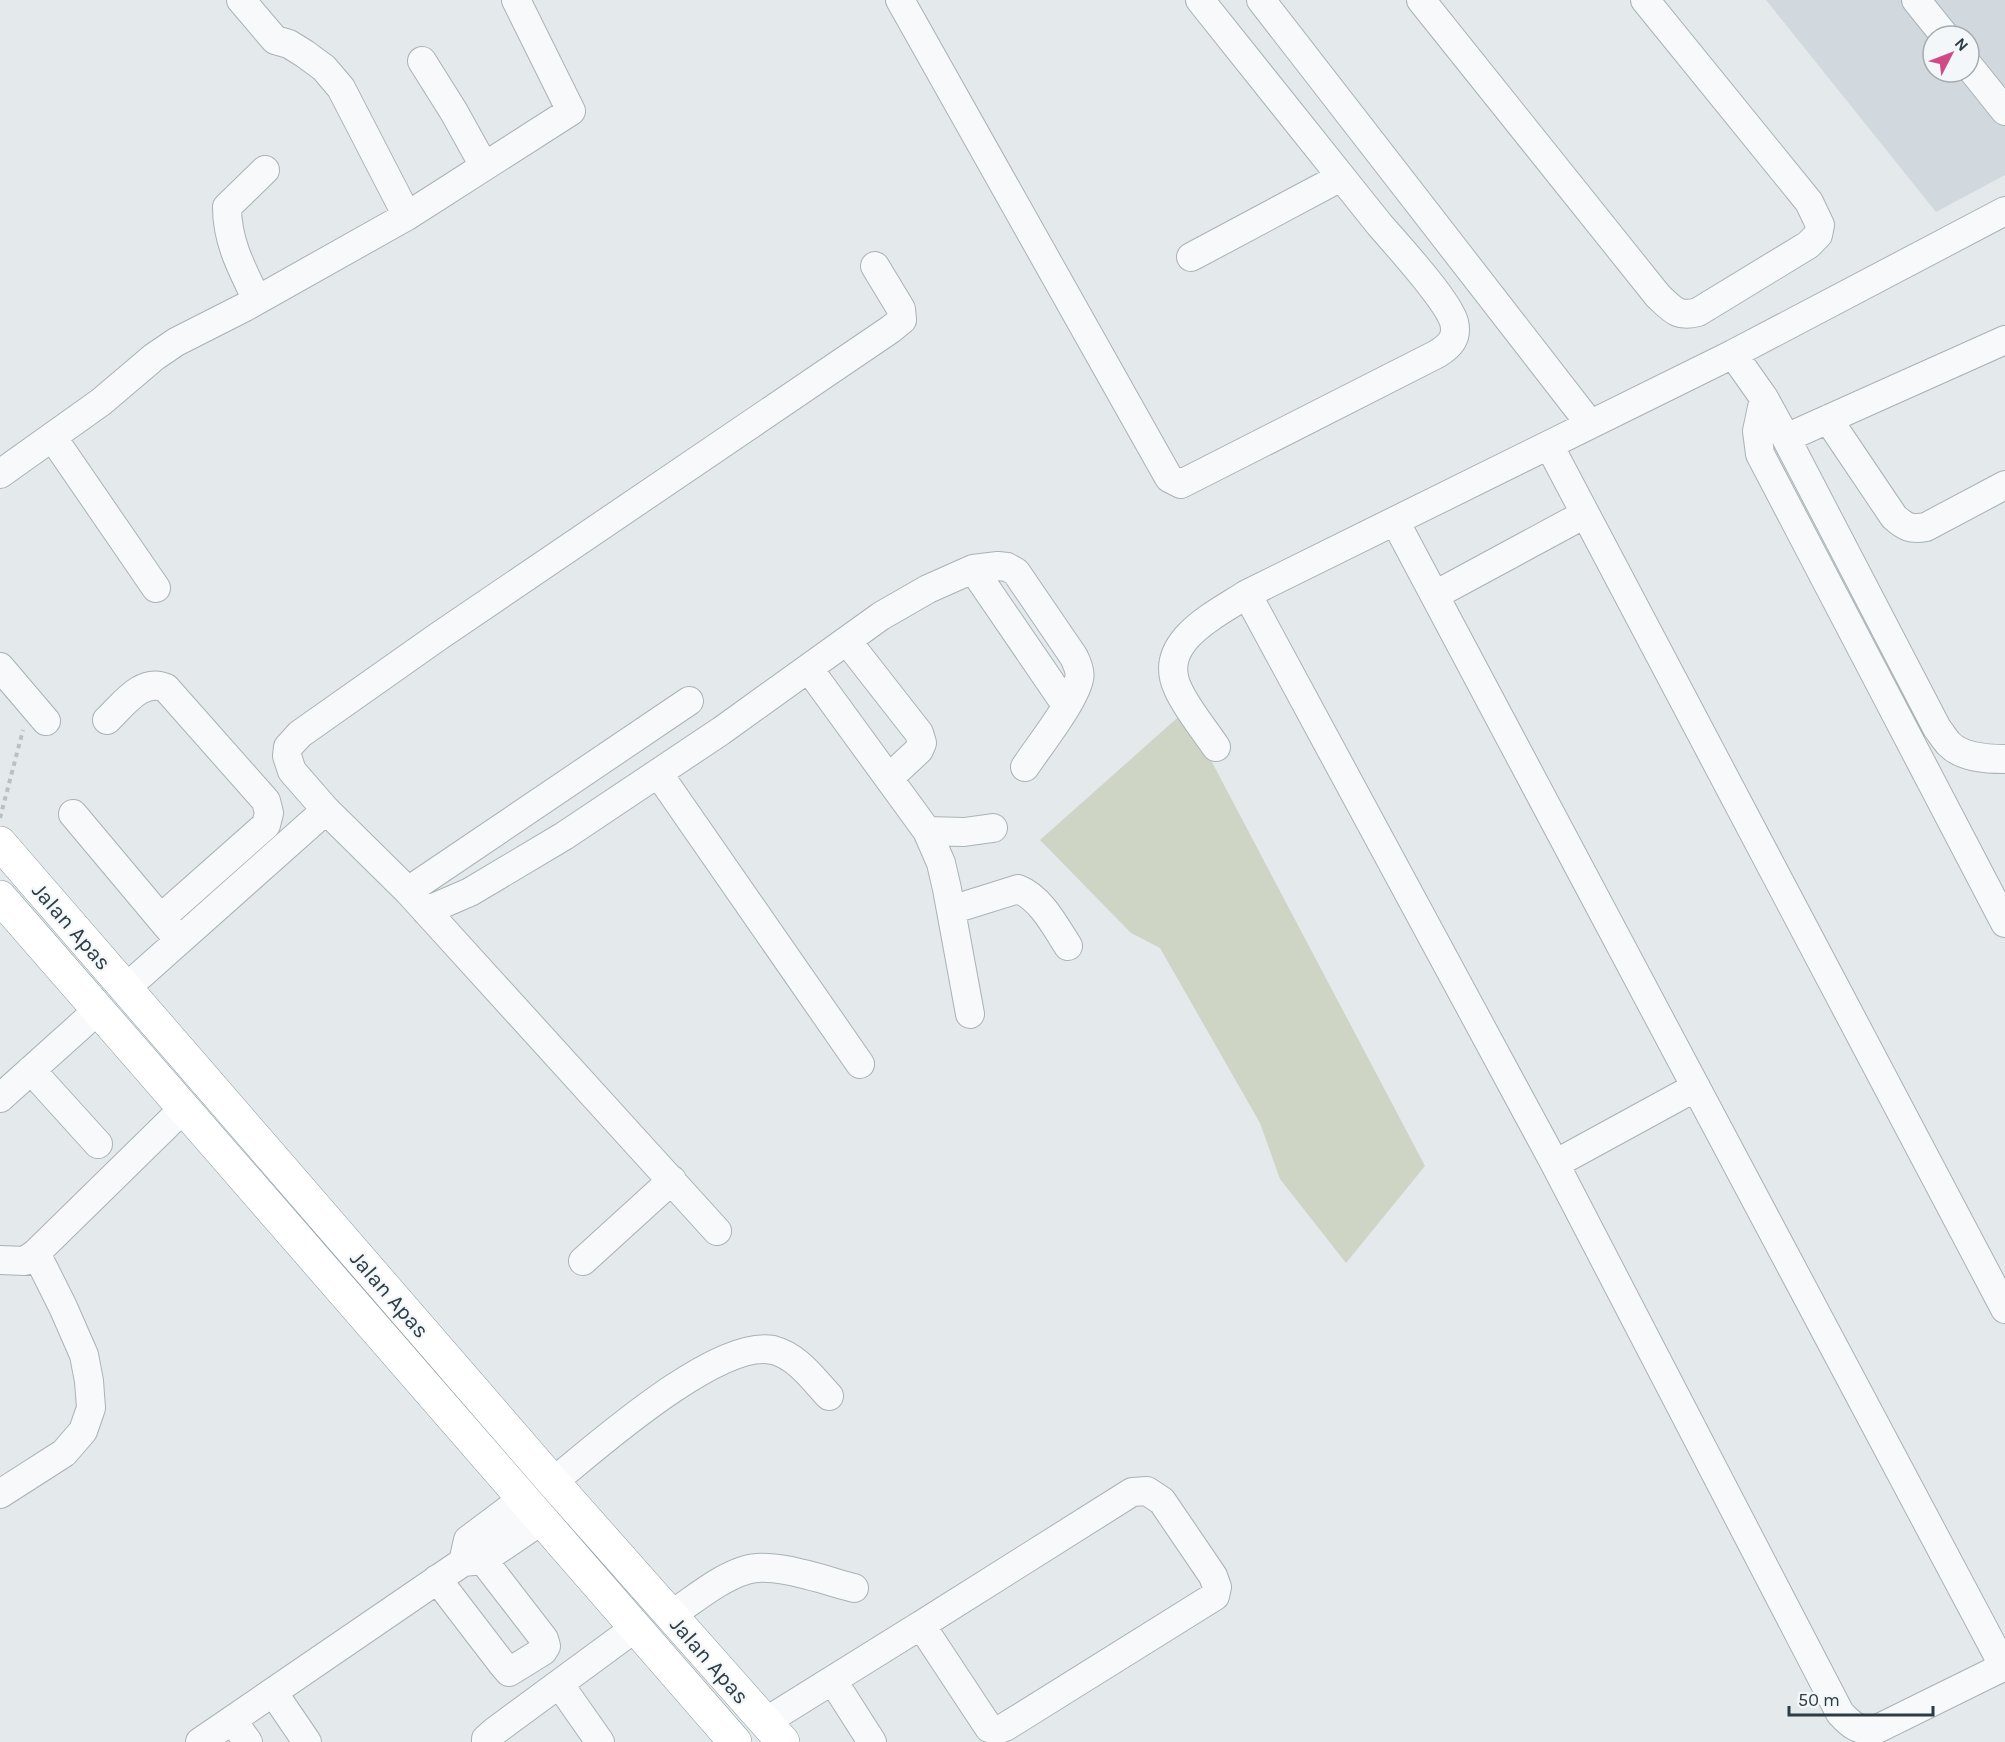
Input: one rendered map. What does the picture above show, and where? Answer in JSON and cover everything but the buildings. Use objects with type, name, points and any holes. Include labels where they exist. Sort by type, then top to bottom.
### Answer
[{"type":"highway","name":"Jalan Apas","points":[[1,828],[126,988],[330,1224],[571,1467],[671,1615],[768,1735]]},
{"type":"highway","name":"Jalan Apas","points":[[0,897],[735,1742]]},
{"type":"highway","points":[[330,1224],[330,1238],[367,1280],[371,1288],[371,1297],[361,1311]]},
{"type":"street","points":[[241,0],[275,40],[289,44],[305,54],[324,68],[341,88],[407,216]]},
{"type":"street","points":[[0,474],[101,402],[154,357],[176,342],[257,300],[407,216],[571,111],[516,0]]},
{"type":"street","points":[[900,0],[1169,478],[1181,484],[1450,346],[1455,335],[1454,321],[1447,308],[1200,0]]},
{"type":"street","points":[[1261,0],[1590,424]]},
{"type":"street","points":[[1421,0],[1658,296],[1677,313],[1689,315],[1698,312],[1808,245],[1818,235],[1820,225],[1809,202],[1645,0]]},
{"type":"street","points":[[1916,0],[1935,24]]},
{"type":"street","points":[[422,61],[484,166]]},
{"type":"street","points":[[1981,81],[2005,111]]},
{"type":"street","points":[[257,300],[233,253],[226,224],[226,207],[265,170]]},
{"type":"street","points":[[1191,257],[1341,177]]},
{"type":"street","points":[[1216,747],[1178,689],[1173,674],[1179,648],[1193,629],[1246,594],[1733,354],[2005,210]]},
{"type":"street","points":[[717,1231],[417,901],[326,810],[292,771],[287,756],[288,747],[300,734],[536,569],[902,320],[901,309],[875,266]]},
{"type":"street","points":[[1786,438],[2005,340]]},
{"type":"street","points":[[1733,354],[1764,398],[1786,438],[1937,728],[1950,745],[1962,752],[1983,759],[2005,759]]},
{"type":"street","points":[[1764,398],[1757,431],[1760,454],[2005,923]]},
{"type":"street","points":[[1828,419],[1894,517],[1904,526],[1914,530],[1926,527],[2005,485]]},
{"type":"street","points":[[53,438],[156,588]]},
{"type":"street","points":[[1549,445],[2005,1309]]},
{"type":"street","points":[[1435,595],[1585,514]]},
{"type":"street","points":[[1246,594],[1555,1164],[1840,1713],[1851,1725],[1862,1731],[1875,1730],[2004,1667],[1395,520]]},
{"type":"street","points":[[417,901],[471,892],[564,836],[658,773],[809,669],[881,616],[973,569],[998,566],[1007,567],[1016,572],[1079,668],[1079,679],[1066,705],[1025,767]]},
{"type":"street","points":[[847,641],[919,733],[922,743],[919,750],[889,778]]},
{"type":"street","points":[[0,667],[40,714]]},
{"type":"street","points":[[809,669],[927,831],[940,863],[970,1014]]},
{"type":"street","points":[[107,720],[143,687],[158,684],[166,688],[266,801],[269,813],[266,825],[161,918]]},
{"type":"street","points":[[417,901],[689,701]]},
{"type":"street","points":[[658,773],[860,1064]]},
{"type":"street","points":[[126,988],[326,810]]},
{"type":"street","points":[[73,814],[179,940]]},
{"type":"street","points":[[927,831],[964,832],[993,828]]},
{"type":"street","points":[[951,910],[1018,889],[1027,894],[1045,911],[1068,946]]},
{"type":"street","points":[[0,1098],[98,1010]]},
{"type":"street","points":[[31,1070],[98,1144]]},
{"type":"street","points":[[1555,1164],[1696,1087]]},
{"type":"street","points":[[0,1260],[25,1261],[36,1253],[183,1109]]},
{"type":"street","points":[[583,1261],[672,1180]]},
{"type":"street","points":[[0,1494],[64,1453],[83,1431],[91,1408],[84,1355],[36,1253]]},
{"type":"street","points":[[571,1467],[674,1387],[708,1368],[747,1352],[771,1350],[787,1356],[804,1369],[829,1396]]},
{"type":"street","points":[[768,1735],[833,1681],[921,1625],[1132,1492],[1147,1491],[1162,1501],[1213,1576],[1217,1587],[1215,1596],[997,1730],[989,1728],[921,1625]]},
{"type":"street","points":[[200,1742],[240,1731],[273,1692],[437,1579],[473,1561],[533,1509]]},
{"type":"street","points":[[437,1579],[509,1672],[515,1669],[546,1646],[544,1639],[473,1561]]},
{"type":"street","points":[[671,1615],[724,1580],[746,1569],[769,1567],[854,1588]]},
{"type":"street","points":[[486,1742],[486,1739],[495,1731],[635,1628]]},
{"type":"street","points":[[833,1681],[872,1742]]},
{"type":"street","points":[[560,1685],[600,1742]]},
{"type":"street","points":[[273,1692],[307,1742]]},
{"type":"path","points":[[1,828],[24,721],[40,714]]},
{"type":"shaded area","points":[[1766,0],[2005,0],[2005,175],[1936,212]]},
{"type":"green space","points":[[1185,711],[1425,1166],[1346,1263],[1280,1179],[1260,1123],[1160,948],[1131,933],[1040,840]]}]
